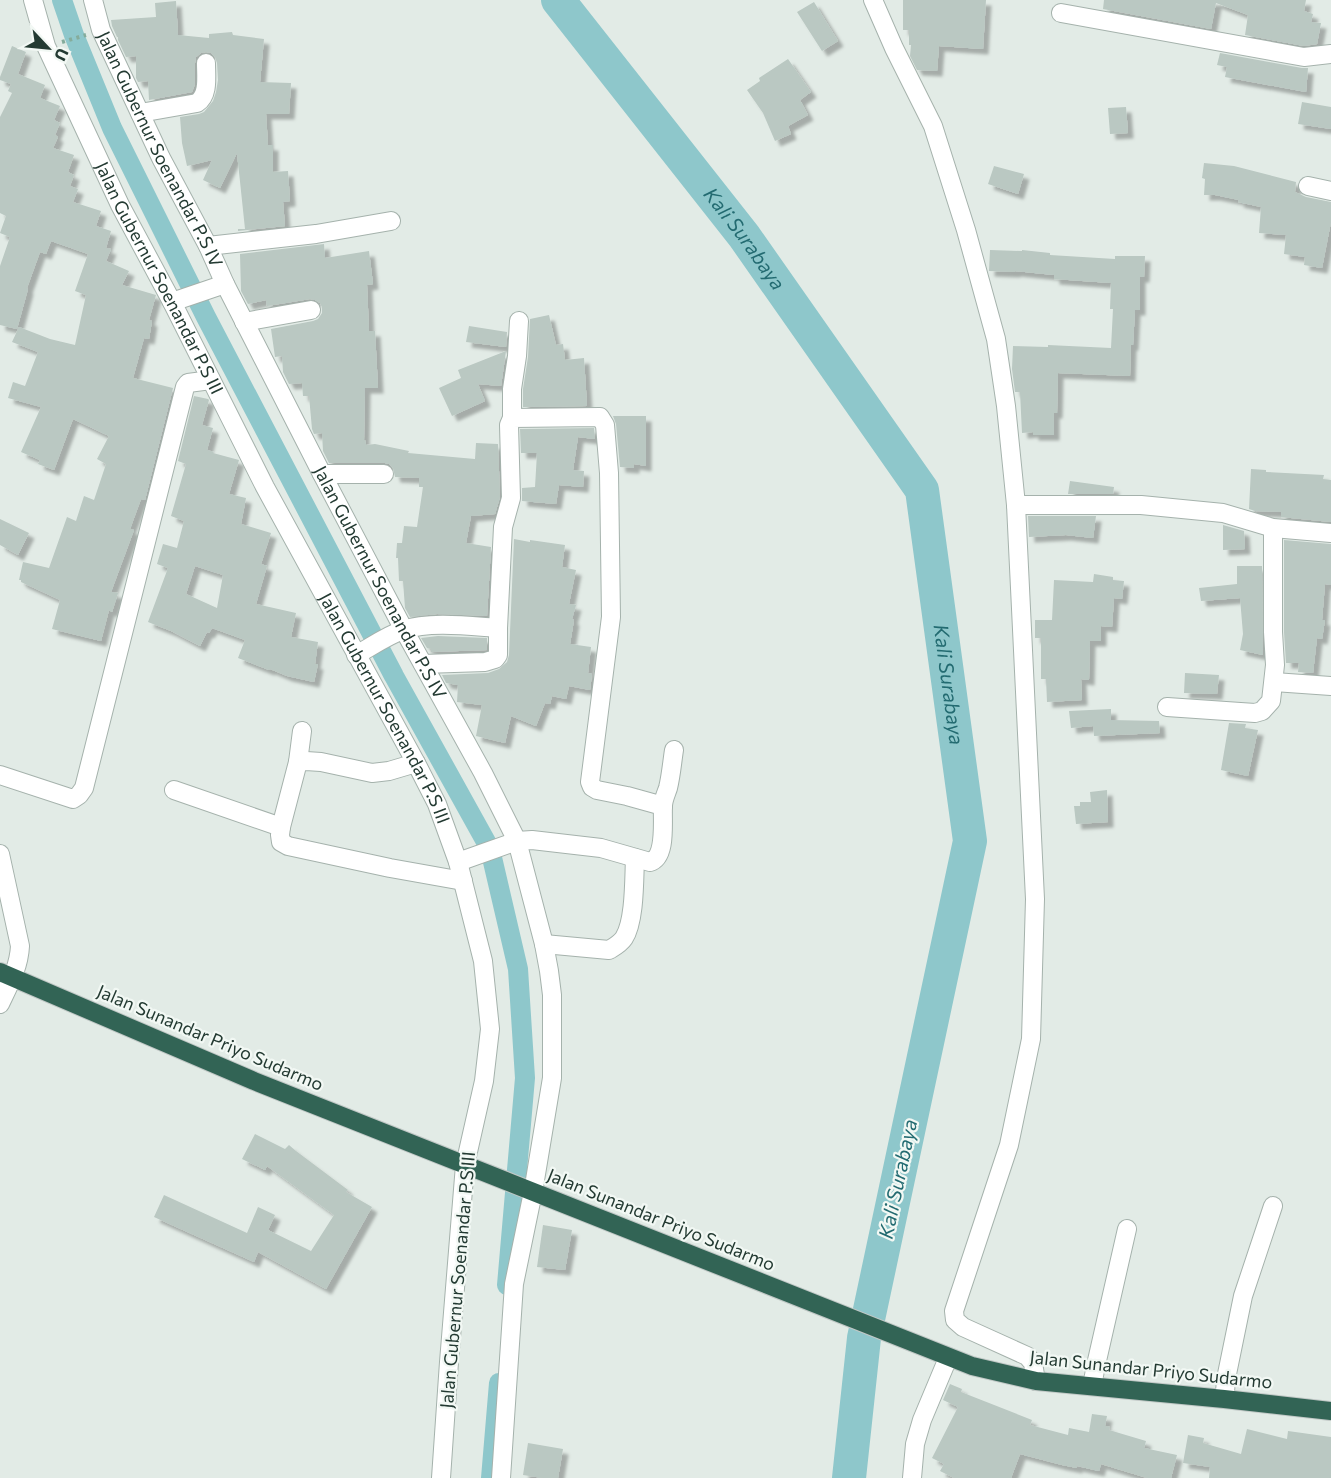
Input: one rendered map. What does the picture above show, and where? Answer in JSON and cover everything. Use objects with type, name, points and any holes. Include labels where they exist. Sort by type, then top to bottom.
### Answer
[{"type":"highway","name":"Jalan Sunandar Priyo Sudarmo","points":[[6,975],[254,1081],[972,1366],[1036,1381],[1331,1411]]},
{"type":"street","name":"Jalan Gubernur Soenandar P.S III","points":[[33,0],[46,46],[120,205],[178,300],[211,380],[265,487],[360,653],[437,804],[458,861],[483,961],[490,1029],[449,1362],[441,1478]]},
{"type":"street","name":"Jalan Gubernur Soenandar P.S IV","points":[[93,0],[101,30],[161,158],[208,246],[221,286],[244,322],[400,631],[423,664],[483,773],[512,842],[544,944],[552,995],[552,1078],[528,1190],[514,1284],[501,1478]]},
{"type":"street","points":[[873,0],[933,126],[966,230],[996,339],[1006,406],[1016,505],[1035,899],[1031,1039],[1009,1145],[954,1311],[955,1320],[963,1327],[1027,1356],[1033,1363],[1036,1381]]},
{"type":"street","points":[[1061,13],[1304,57],[1331,54]]},
{"type":"street","points":[[140,113],[197,103],[203,99],[206,89],[206,63]]},
{"type":"street","points":[[1308,186],[1331,191]]},
{"type":"street","points":[[208,246],[316,234],[391,221]]},
{"type":"street","points":[[178,300],[221,286]]},
{"type":"street","points":[[244,322],[311,310]]},
{"type":"street","points":[[423,664],[485,662],[495,659],[498,655],[503,527],[511,498],[509,425],[512,418],[512,389],[519,321]]},
{"type":"street","points":[[0,775],[73,799],[84,788],[185,387],[188,383],[211,380]]},
{"type":"street","points":[[512,418],[600,417],[605,425],[609,473],[611,616],[590,782],[597,790],[663,806]]},
{"type":"street","points":[[322,474],[384,474]]},
{"type":"street","points":[[1016,505],[1141,506],[1223,513],[1273,528],[1331,533]]},
{"type":"street","points":[[1167,707],[1255,712],[1262,711],[1271,701],[1275,665],[1273,528]]},
{"type":"street","points":[[360,653],[400,631],[438,626],[498,628]]},
{"type":"street","points":[[1274,682],[1331,686]]},
{"type":"street","points":[[302,731],[298,762],[281,827],[281,842],[288,846],[390,868],[463,881]]},
{"type":"street","points":[[458,861],[512,842],[532,840],[601,848],[650,862],[655,861],[662,840],[663,806],[674,750]]},
{"type":"street","points":[[298,762],[321,762],[372,773],[389,771],[416,763]]},
{"type":"street","points":[[174,790],[281,827]]},
{"type":"street","points":[[0,854],[20,946],[20,958],[6,975],[0,1004]]},
{"type":"street","points":[[544,944],[609,950],[617,945],[624,938],[631,921],[635,858]]},
{"type":"street","points":[[1224,1399],[1227,1374],[1244,1296],[1273,1206]]},
{"type":"street","points":[[1092,1386],[1127,1229]]},
{"type":"street","points":[[928,1478],[912,1471],[915,1444],[942,1355]]},
{"type":"path","points":[[55,44],[89,35]]},
{"type":"building","points":[[903,0],[986,0],[983,49],[939,46],[937,71],[917,70],[910,56],[909,30],[903,30]]},
{"type":"building","points":[[1104,0],[1306,0],[1304,11],[1313,14],[1311,22],[1321,23],[1317,44],[1304,46],[1245,35],[1248,15],[1216,3],[1211,29],[1103,9]]},
{"type":"building","points":[[176,1],[178,35],[209,38],[209,34],[232,32],[233,35],[264,39],[260,82],[291,83],[289,114],[266,114],[268,145],[273,145],[273,172],[288,171],[290,201],[283,202],[285,226],[238,231],[238,229],[245,229],[237,153],[220,188],[203,180],[212,160],[187,166],[180,117],[204,112],[213,101],[218,80],[217,63],[211,53],[201,53],[196,57],[195,84],[192,92],[149,100],[148,81],[138,82],[136,78],[136,56],[126,57],[111,20],[156,17],[155,3]]},
{"type":"building","points":[[814,2],[838,41],[822,51],[797,12]]},
{"type":"building","points":[[12,46],[26,52],[18,74],[45,85],[40,98],[60,106],[54,120],[60,123],[55,135],[58,137],[53,148],[74,155],[68,172],[74,175],[70,186],[78,189],[73,202],[101,211],[96,226],[111,231],[106,248],[111,249],[106,261],[129,271],[122,285],[156,295],[149,320],[152,321],[149,339],[144,338],[133,378],[173,388],[145,500],[141,499],[130,529],[134,530],[111,592],[118,593],[112,612],[109,610],[101,641],[52,629],[60,600],[19,580],[23,562],[49,568],[67,517],[76,521],[84,496],[94,500],[106,464],[97,459],[109,436],[73,419],[54,470],[38,464],[40,460],[21,452],[41,407],[8,398],[13,382],[25,386],[38,352],[12,342],[19,327],[50,339],[75,345],[86,295],[75,291],[88,254],[51,241],[46,254],[40,252],[27,288],[17,329],[0,325],[0,266],[10,237],[0,233],[6,216],[0,213],[0,117],[12,93],[8,91],[11,84],[0,80],[0,77]]},
{"type":"building","points":[[1220,53],[1308,68],[1306,92],[1225,77],[1227,67],[1217,65]]},
{"type":"building","points":[[788,59],[811,92],[800,100],[808,115],[788,126],[791,134],[775,141],[763,113],[747,90],[760,81],[759,78]]},
{"type":"building","points":[[1302,102],[1331,107],[1331,129],[1298,124]]},
{"type":"building","points":[[1126,107],[1128,133],[1110,134],[1108,108]]},
{"type":"building","points":[[1204,163],[1234,166],[1296,182],[1295,192],[1306,197],[1331,202],[1331,222],[1322,268],[1304,265],[1305,257],[1284,254],[1286,235],[1259,233],[1261,207],[1238,202],[1239,200],[1204,195],[1205,179],[1202,178]]},
{"type":"building","points":[[994,166],[1024,174],[1018,194],[988,184]]},
{"type":"building","points":[[324,244],[325,258],[369,251],[373,284],[367,285],[369,331],[375,331],[378,388],[365,388],[364,440],[366,445],[375,444],[409,451],[408,453],[475,459],[476,443],[498,444],[500,497],[495,514],[471,516],[466,543],[491,547],[487,616],[437,614],[410,617],[405,608],[403,581],[399,581],[398,558],[396,558],[397,543],[402,543],[404,526],[417,527],[423,487],[419,487],[419,478],[395,477],[393,468],[385,463],[329,463],[323,451],[322,433],[314,434],[312,429],[309,396],[303,396],[302,383],[289,384],[283,372],[282,356],[275,357],[271,329],[318,319],[322,313],[320,303],[310,299],[267,306],[266,300],[248,304],[241,291],[240,254]]},
{"type":"building","points":[[990,250],[1022,250],[1050,253],[1050,255],[1115,259],[1115,256],[1145,256],[1144,277],[1140,277],[1140,310],[1135,310],[1130,376],[1058,373],[1054,435],[1022,433],[1020,392],[1015,392],[1012,369],[1013,346],[1111,348],[1113,309],[1110,309],[1111,283],[1054,279],[1054,275],[1015,271],[989,271]]},
{"type":"building","points":[[549,315],[556,345],[563,344],[565,360],[584,358],[587,406],[523,407],[530,319]]},
{"type":"building","points":[[469,326],[507,332],[506,347],[466,342]]},
{"type":"building","points":[[506,351],[501,386],[478,384],[485,401],[452,416],[439,388],[461,378],[458,370]]},
{"type":"building","points":[[194,396],[208,399],[202,425],[213,428],[207,450],[239,460],[229,494],[246,498],[241,524],[271,533],[261,564],[267,566],[256,604],[296,613],[291,637],[318,642],[315,664],[318,664],[314,682],[287,676],[238,658],[245,640],[212,628],[209,633],[207,632],[200,646],[148,622],[168,568],[157,564],[163,544],[177,548],[184,521],[171,516],[186,464],[178,461]],"holes":[[[195,566],[223,575],[217,608],[186,594]]]},
{"type":"building","points":[[613,416],[646,416],[646,466],[634,464],[634,468],[620,467],[616,424]]},
{"type":"building","points":[[594,428],[595,439],[578,437],[573,470],[584,471],[583,487],[559,485],[556,504],[522,501],[522,488],[535,487],[537,453],[521,453],[520,429]]},
{"type":"building","points":[[1251,469],[1324,475],[1323,479],[1331,480],[1331,522],[1281,517],[1281,512],[1249,509]]},
{"type":"building","points":[[1070,481],[1114,487],[1113,494],[1068,494]]},
{"type":"building","points":[[1028,516],[1096,516],[1093,538],[1066,535],[1029,537]]},
{"type":"building","points":[[0,519],[29,533],[18,555],[0,545]]},
{"type":"building","points":[[1223,525],[1244,531],[1245,549],[1223,550]]},
{"type":"building","points":[[514,539],[565,545],[562,567],[576,570],[569,604],[576,605],[572,619],[574,620],[570,644],[591,647],[588,673],[592,674],[590,690],[569,686],[566,699],[552,696],[550,704],[545,703],[536,726],[511,716],[505,743],[476,736],[482,705],[457,702],[458,685],[446,683],[442,675],[488,673],[499,669],[507,662]]},
{"type":"building","points":[[1284,540],[1331,544],[1331,585],[1325,584],[1322,620],[1325,620],[1322,639],[1317,638],[1313,673],[1298,672],[1299,663],[1286,663]]},
{"type":"building","points":[[1237,566],[1262,566],[1263,655],[1240,650],[1243,634],[1240,598],[1201,601],[1199,588],[1237,584]]},
{"type":"building","points":[[1094,574],[1124,581],[1122,599],[1114,598],[1112,627],[1101,626],[1101,641],[1090,641],[1089,680],[1081,679],[1082,700],[1047,702],[1046,679],[1041,679],[1041,638],[1035,638],[1035,620],[1052,620],[1054,580],[1093,582]]},
{"type":"building","points":[[438,636],[487,638],[487,650],[431,652],[421,638]]},
{"type":"building","points":[[1185,673],[1219,675],[1217,694],[1184,693]]},
{"type":"building","points":[[1111,709],[1111,720],[1159,721],[1160,733],[1094,736],[1093,726],[1071,728],[1069,711]]},
{"type":"building","points":[[1229,723],[1246,724],[1245,728],[1258,730],[1248,776],[1221,770]]},
{"type":"building","points":[[1107,790],[1108,822],[1076,824],[1074,806],[1080,806],[1080,802],[1091,802],[1090,792]]},
{"type":"building","points":[[255,1134],[285,1149],[289,1145],[348,1190],[346,1192],[372,1207],[326,1289],[258,1252],[254,1262],[154,1217],[164,1195],[247,1233],[258,1207],[275,1215],[268,1230],[311,1251],[334,1215],[267,1166],[265,1170],[242,1159]]},
{"type":"building","points":[[543,1225],[572,1230],[565,1270],[537,1267]]},
{"type":"building","points":[[950,1384],[962,1389],[961,1392],[1032,1420],[1030,1425],[1068,1435],[1069,1428],[1089,1432],[1092,1414],[1107,1416],[1105,1426],[1110,1427],[1109,1430],[1146,1441],[1144,1448],[1177,1455],[1171,1478],[1147,1478],[1101,1464],[1099,1471],[1077,1466],[1077,1468],[1020,1454],[1011,1478],[954,1478],[940,1471],[944,1464],[932,1458],[958,1407],[943,1400]]},
{"type":"building","points":[[1247,1429],[1287,1439],[1288,1431],[1331,1437],[1331,1478],[1209,1478],[1210,1467],[1183,1463],[1188,1435],[1204,1438],[1203,1443],[1241,1454]]},
{"type":"building","points":[[528,1443],[563,1449],[558,1478],[523,1475]]},
{"type":"waterway","points":[[62,0],[112,128],[206,317],[394,676],[490,849],[518,969],[525,1078],[507,1285]]},
{"type":"waterway","name":"Kali Surabaya","points":[[558,0],[744,236],[922,490],[970,841],[864,1338],[849,1478]]},
{"type":"waterway","points":[[491,1478],[499,1383]]}]
